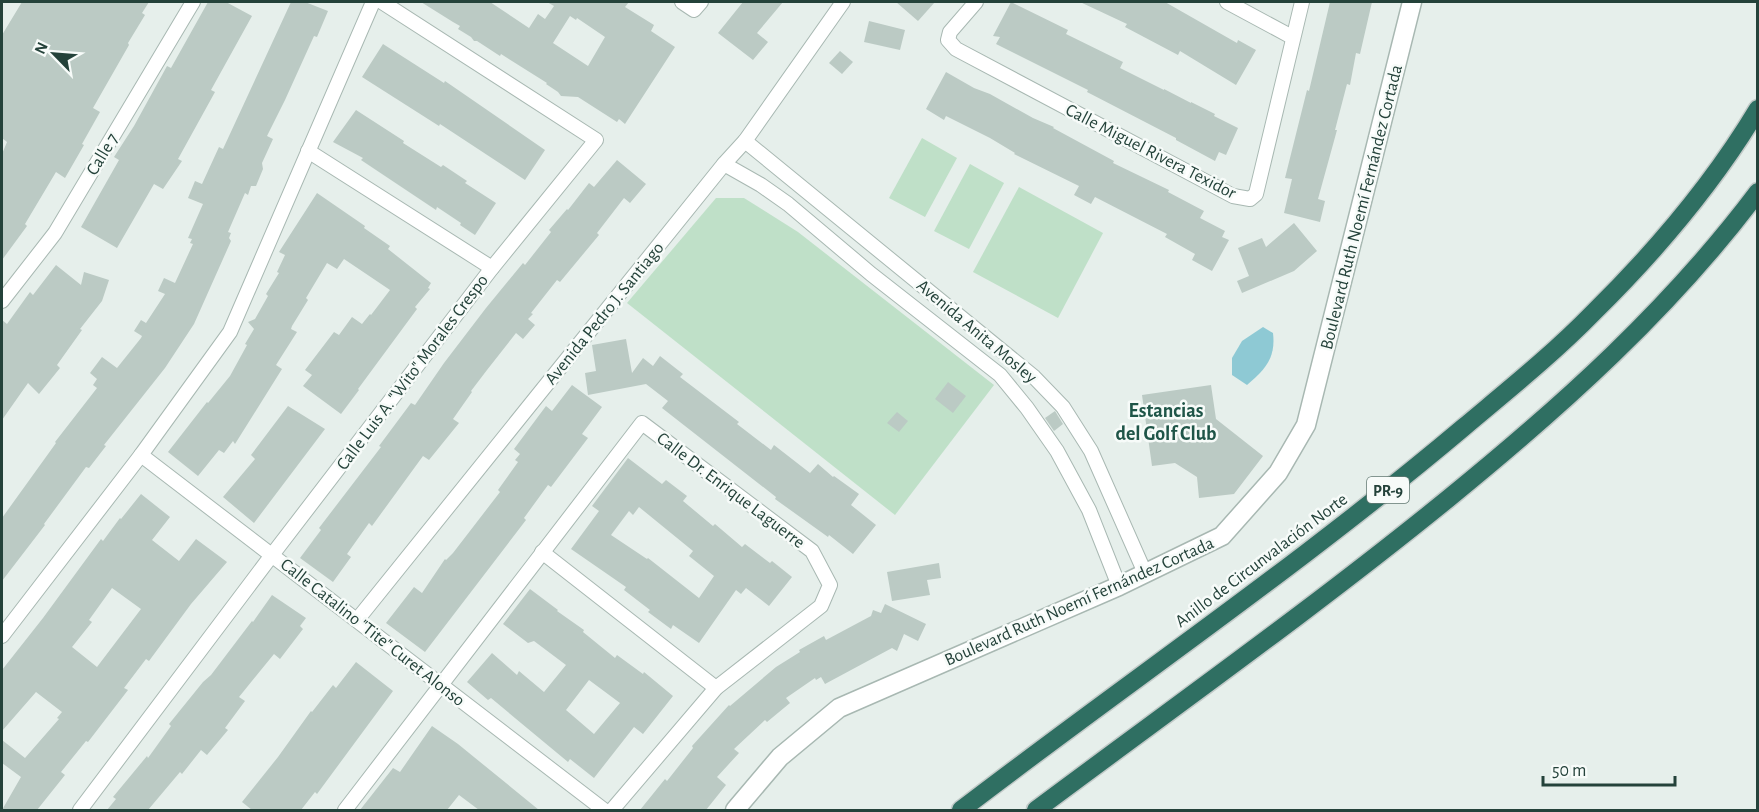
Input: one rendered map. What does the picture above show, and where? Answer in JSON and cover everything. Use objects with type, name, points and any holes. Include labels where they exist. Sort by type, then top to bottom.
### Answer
[{"type":"highway","name":"Anillo de Circunvalación Norte","points":[[961,810],[1380,497],[1520,380],[1592,315],[1640,265],[1716,172],[1758,109]]},
{"type":"highway","name":"PR-9","points":[[1036,810],[1302,614],[1503,454],[1576,390],[1640,329],[1718,243],[1758,192]]},
{"type":"street","name":"Calle 7","points":[[2,301],[55,233],[193,2]]},
{"type":"street","points":[[2,636],[141,455],[230,332],[373,2]]},
{"type":"street","name":"Calle Luis A. \"Wito\" Morales Crespo","points":[[80,810],[492,268],[596,140],[382,2]]},
{"type":"street","points":[[682,2],[694,9],[701,2]]},
{"type":"street","name":"Avenida Pedro J. Santiago","points":[[357,620],[745,141],[843,2]]},
{"type":"street","name":"Calle Miguel Rivera Texidor","points":[[976,2],[950,32],[948,40],[956,49],[1233,196],[1250,199],[1256,194],[1302,2]]},
{"type":"street","points":[[1227,2],[1292,37]]},
{"type":"street","name":"Boulevard Ruth Noemí Fernández Cortada","points":[[735,810],[780,757],[839,708],[1119,586],[1222,536],[1278,473],[1306,425],[1412,2]]},
{"type":"street","name":"Avenida Anita Mosley","points":[[745,141],[1034,377],[1063,406],[1091,451],[1145,573]]},
{"type":"street","points":[[308,151],[492,268]]},
{"type":"street","name":"Avenida Anita Mosley","points":[[724,165],[761,185],[788,204],[871,274],[1000,375],[1027,408],[1057,451],[1089,510],[1119,586]]},
{"type":"street","name":"Calle Dr. Enrique Laguerre","points":[[345,810],[642,423],[812,551],[830,585],[821,606],[716,688],[612,810]]},
{"type":"street","name":"Calle Catalino \"Tite\" Curet Alonso","points":[[141,455],[604,810]]},
{"type":"street","points":[[542,552],[716,688]]},
{"type":"green space","points":[[922,138],[957,158],[925,217],[889,198]]},
{"type":"green space","points":[[970,164],[1004,183],[969,249],[934,231]]},
{"type":"green space","points":[[1019,187],[1103,233],[1058,318],[973,272]]},
{"type":"green space","points":[[716,198],[744,198],[798,232],[994,385],[895,515],[627,303]]},
{"type":"water","points":[[1263,327],[1273,333],[1273,350],[1264,369],[1247,385],[1232,375],[1232,358],[1242,341]]},
{"type":"building","points":[[22,2],[149,2],[142,13],[145,15],[93,108],[100,112],[82,144],[84,145],[65,178],[56,172],[25,224],[27,226],[2,260],[2,154],[7,142],[2,138],[2,35]]},
{"type":"building","points":[[208,2],[226,2],[252,16],[211,90],[215,92],[178,159],[182,161],[163,189],[154,184],[117,248],[81,227],[119,160],[114,157],[167,66],[171,68]]},
{"type":"building","points":[[291,2],[305,2],[328,11],[267,136],[273,139],[262,163],[263,169],[256,186],[251,186],[248,195],[245,193],[228,232],[231,233],[229,238],[231,241],[194,324],[165,368],[104,445],[106,446],[89,468],[86,467],[2,581],[2,518],[55,442],[97,388],[93,385],[97,379],[90,373],[102,357],[117,368],[142,336],[134,331],[141,320],[146,323],[165,294],[158,291],[164,278],[175,283],[193,244],[190,243],[192,239],[188,238],[203,204],[188,198],[195,181],[202,184],[219,147],[223,149]]},
{"type":"building","points":[[421,2],[490,2],[529,28],[538,14],[545,19],[554,6],[547,2],[629,2],[625,7],[654,25],[651,31],[675,47],[625,124],[619,119],[617,122],[578,97],[561,96],[547,83],[501,54],[500,56],[474,41],[458,29],[460,26]],"holes":[[[570,16],[576,20],[577,18],[605,37],[588,66],[553,43]]]},
{"type":"building","points":[[743,2],[783,2],[757,33],[768,42],[753,60],[718,33]]},
{"type":"building","points":[[896,2],[935,2],[918,21]]},
{"type":"building","points":[[1011,2],[1068,30],[1066,34],[1123,62],[1120,68],[1215,114],[1214,116],[1238,128],[1226,155],[1219,152],[1215,161],[1087,92],[1088,90],[996,44],[1000,37],[993,36]]},
{"type":"building","points":[[1080,2],[1165,2],[1237,43],[1238,40],[1256,50],[1236,85],[1180,51],[1178,55],[1125,27],[1127,24]]},
{"type":"building","points":[[1330,2],[1372,2],[1360,54],[1356,53],[1350,85],[1347,84],[1318,199],[1325,201],[1320,222],[1284,213],[1292,179],[1285,178]]},
{"type":"building","points":[[869,21],[905,30],[900,50],[864,42]]},
{"type":"building","points":[[383,44],[444,83],[445,81],[545,150],[525,180],[440,124],[439,126],[362,77]]},
{"type":"building","points":[[840,51],[853,62],[842,74],[829,63]]},
{"type":"building","points":[[946,72],[1054,127],[1114,161],[1113,163],[1169,190],[1168,192],[1204,211],[1200,218],[1225,231],[1222,237],[1229,240],[1212,271],[1192,260],[1195,254],[1165,237],[1167,234],[1095,197],[1091,204],[1074,195],[1079,186],[1014,154],[990,138],[946,116],[944,120],[926,109]]},
{"type":"building","points":[[356,110],[404,141],[403,143],[441,167],[443,165],[467,181],[465,183],[496,203],[475,235],[437,207],[436,210],[361,160],[363,158],[333,142]]},
{"type":"building","points":[[617,160],[646,184],[630,203],[624,198],[597,233],[599,235],[560,282],[557,280],[531,313],[533,314],[528,319],[535,325],[523,339],[516,333],[471,391],[453,419],[459,423],[429,460],[423,456],[372,526],[369,523],[347,554],[351,557],[333,582],[300,558],[321,530],[319,528],[381,447],[379,446],[411,403],[415,405],[486,308],[523,263],[525,265],[551,232],[549,230],[589,183],[594,187]]},
{"type":"building","points":[[317,193],[390,246],[388,249],[431,283],[428,288],[430,289],[341,414],[303,386],[312,375],[305,370],[334,332],[339,335],[352,317],[362,324],[390,290],[344,259],[337,269],[327,263],[292,326],[291,329],[297,332],[276,365],[282,369],[235,444],[233,441],[224,453],[219,450],[198,476],[168,452],[230,376],[254,329],[248,322],[255,319],[268,296],[266,294],[279,273],[277,272],[285,255],[279,252]]},
{"type":"building","points":[[1294,223],[1317,251],[1294,271],[1242,293],[1237,281],[1249,276],[1238,248],[1262,238],[1266,247]]},
{"type":"building","points":[[56,265],[81,285],[84,272],[109,280],[102,301],[80,329],[82,330],[57,365],[60,368],[39,394],[28,383],[2,420],[2,320],[7,324],[30,292],[33,295]]},
{"type":"building","points":[[626,339],[632,373],[643,358],[653,366],[660,356],[683,374],[680,377],[739,422],[737,424],[771,450],[774,445],[810,473],[818,464],[859,494],[851,505],[876,525],[853,554],[775,499],[776,497],[662,408],[668,401],[646,384],[588,395],[585,373],[596,371],[592,345]]},
{"type":"building","points":[[948,382],[966,396],[953,413],[935,399]]},
{"type":"building","points":[[572,385],[602,407],[582,434],[588,438],[551,487],[548,485],[524,518],[526,520],[425,652],[386,623],[414,587],[422,593],[445,559],[453,553],[500,492],[498,490],[518,462],[515,460],[520,454],[514,449],[546,406],[552,411]]},
{"type":"building","points":[[1211,385],[1216,419],[1263,456],[1234,494],[1199,498],[1197,477],[1175,463],[1152,466],[1142,395]]},
{"type":"building","points":[[288,406],[325,429],[254,523],[223,497],[255,459],[251,455]]},
{"type":"building","points":[[1055,411],[1063,424],[1054,431],[1045,418]]},
{"type":"building","points":[[897,412],[908,421],[899,432],[887,423]]},
{"type":"building","points":[[628,458],[662,484],[666,480],[687,496],[683,501],[713,526],[715,524],[742,547],[745,544],[792,577],[769,606],[746,588],[741,594],[736,590],[699,643],[673,625],[671,629],[624,590],[626,587],[571,549],[599,511],[592,506]],"holes":[[[639,507],[693,551],[689,556],[714,576],[699,598],[648,558],[611,535],[629,511],[633,515]]]},
{"type":"building","points":[[141,494],[170,517],[152,540],[179,561],[196,539],[227,562],[191,604],[149,661],[146,659],[124,688],[128,690],[88,742],[86,741],[61,772],[65,775],[37,810],[2,810],[21,777],[2,763],[2,740],[25,758],[59,719],[57,718],[62,712],[36,692],[2,731],[2,670],[101,539],[103,541]],"holes":[[[112,588],[141,609],[97,667],[72,647],[92,622],[89,620]]]},
{"type":"building","points":[[939,563],[941,578],[927,580],[930,595],[892,601],[887,572]]},
{"type":"building","points":[[530,589],[584,630],[583,632],[615,658],[617,655],[643,674],[644,672],[673,696],[643,734],[634,727],[594,778],[570,759],[568,762],[491,698],[488,700],[467,682],[492,653],[517,675],[519,671],[544,692],[566,665],[534,641],[528,643],[503,624]],"holes":[[[589,680],[620,703],[594,734],[566,710]]]},
{"type":"building","points":[[272,595],[306,618],[300,626],[303,629],[280,659],[274,654],[239,697],[245,701],[225,728],[228,730],[207,755],[201,750],[148,810],[107,810],[116,799],[113,797],[147,756],[148,758],[171,726],[169,724],[211,675]]},
{"type":"building","points":[[885,604],[926,624],[918,641],[904,634],[897,651],[892,648],[825,684],[821,677],[816,680],[815,678],[786,698],[790,703],[767,722],[765,720],[734,749],[739,753],[717,777],[726,785],[706,810],[640,810],[665,779],[667,781],[693,748],[692,746],[729,705],[776,667],[800,652],[799,650],[824,636],[826,640],[871,616],[873,610],[881,613]]},
{"type":"building","points":[[356,662],[393,691],[317,794],[315,792],[301,810],[252,810],[242,802],[311,711],[333,685],[336,688]]},
{"type":"building","points":[[432,726],[458,744],[539,810],[479,810],[459,795],[447,810],[360,810],[393,768],[400,772]]},
{"type":"district","name":"Estancias del Golf Club","points":[[1166,422]]}]
